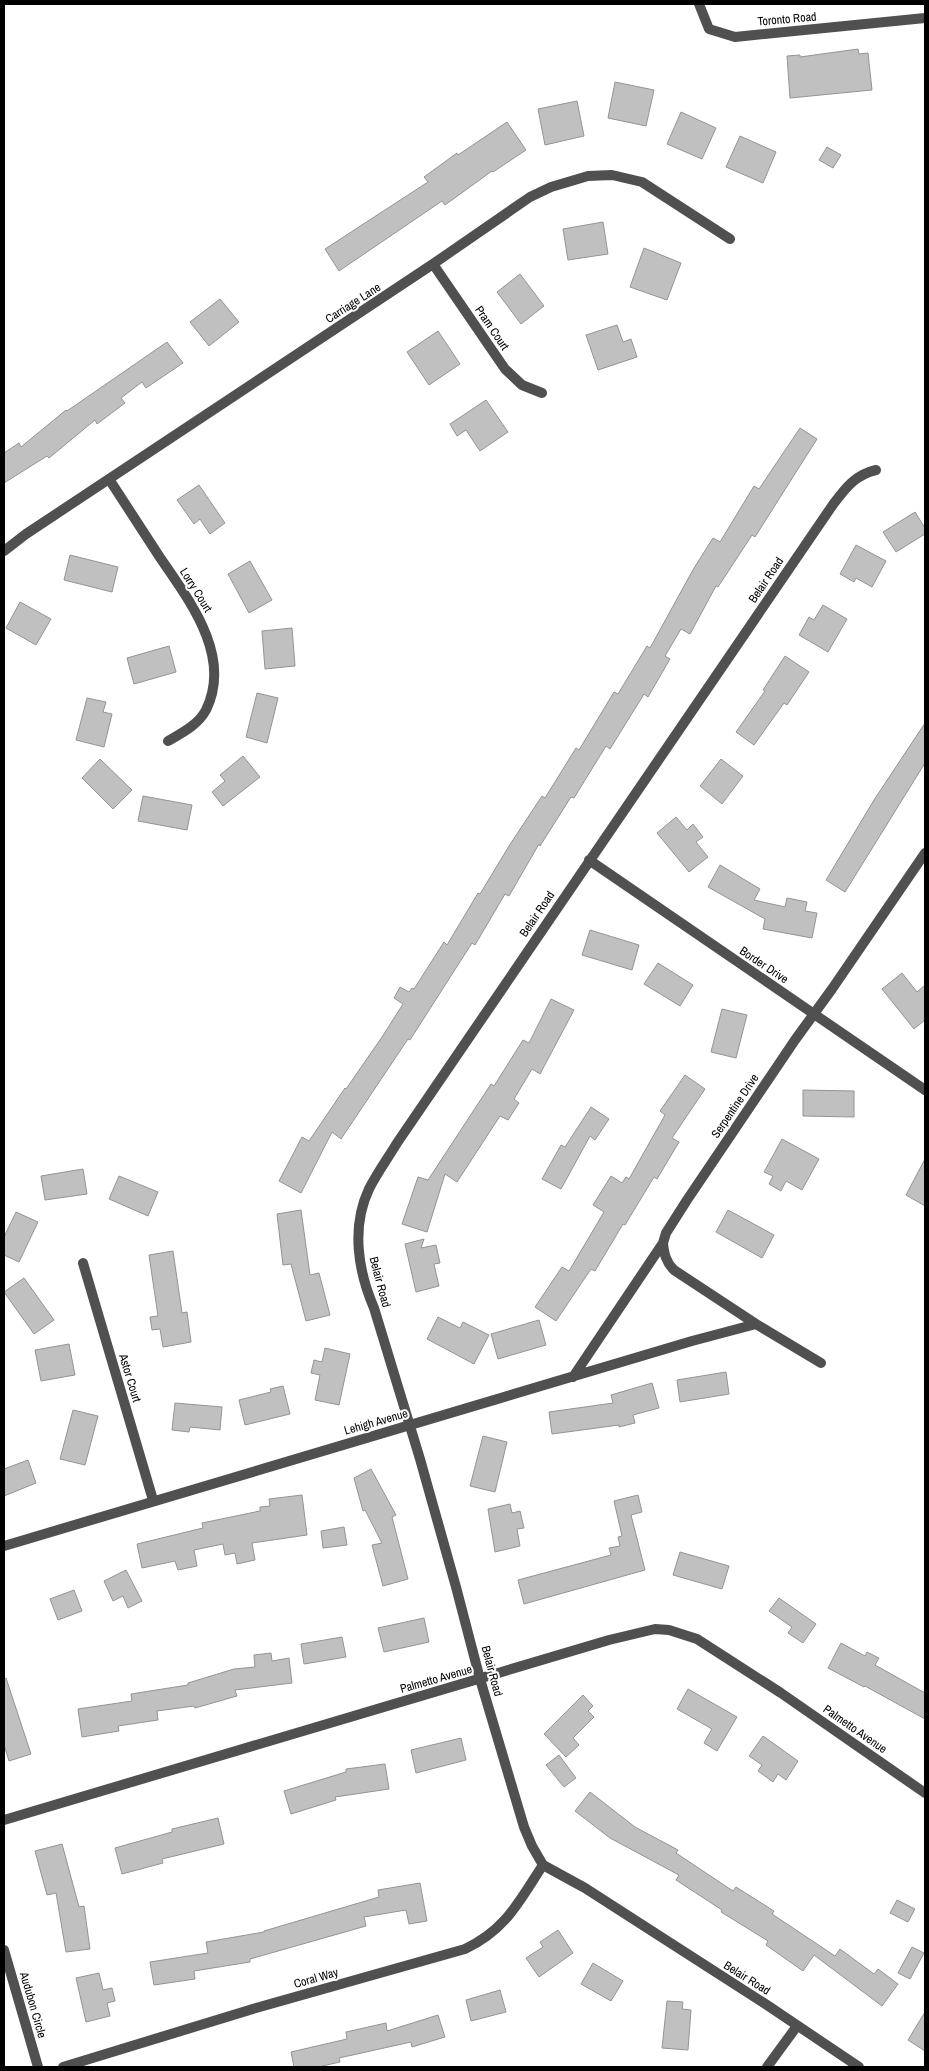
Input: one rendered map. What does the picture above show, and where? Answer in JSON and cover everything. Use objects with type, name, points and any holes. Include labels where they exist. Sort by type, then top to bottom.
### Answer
[{"type":"street","name":"Toronto Road","points":[[699,4],[709,29],[735,36],[925,18]]},
{"type":"street","name":"Carriage Lane","points":[[4,551],[26,534],[433,264],[530,197],[550,187],[588,176],[612,175],[642,182],[730,239]]},
{"type":"street","name":"Pram Court","points":[[433,264],[505,369],[522,385],[542,393]]},
{"type":"street","name":"Belair Road","points":[[859,2067],[585,1888],[543,1865],[524,1827],[480,1680],[456,1587],[409,1425],[361,1272],[359,1233],[368,1190],[397,1143],[832,506],[850,482],[859,476],[876,470]]},
{"type":"street","name":"Lorry Court","points":[[109,479],[197,613],[209,644],[213,683],[206,710],[188,730],[168,741]]},
{"type":"street","name":"Serpentine Drive","points":[[573,1377],[663,1243],[666,1233],[687,1200],[925,853]]},
{"type":"street","name":"Border Drive","points":[[589,860],[925,1090]]},
{"type":"street","points":[[663,1243],[667,1263],[674,1270],[756,1324],[822,1363]]},
{"type":"street","name":"Astor Court","points":[[83,1263],[153,1500]]},
{"type":"street","name":"Lehigh Avenue","points":[[4,1546],[153,1500],[692,1341],[756,1324]]},
{"type":"street","name":"Palmetto Avenue","points":[[4,1820],[641,1632],[669,1630],[684,1633],[697,1639],[781,1693],[925,1793]]},
{"type":"street","name":"Coral Way","points":[[63,2067],[265,2005],[465,1949],[488,1937],[499,1928],[543,1865]]},
{"type":"street","name":"Audubon Circle","points":[[4,1950],[38,2067]]},
{"type":"street","points":[[767,2067],[797,2026]]},
{"type":"building","points":[[858,49],[859,54],[868,53],[872,90],[790,98],[787,56],[800,55],[800,57]]},
{"type":"building","points":[[615,82],[654,90],[646,126],[608,118]]},
{"type":"building","points":[[577,101],[584,136],[545,145],[538,109]]},
{"type":"building","points":[[681,112],[716,128],[702,159],[667,144]]},
{"type":"building","points":[[507,122],[526,150],[492,171],[445,205],[442,201],[339,271],[325,249],[428,182],[424,177],[457,153],[458,155]]},
{"type":"building","points":[[740,136],[776,152],[763,183],[726,167]]},
{"type":"building","points":[[827,147],[841,155],[833,168],[819,160]]},
{"type":"building","points":[[603,222],[608,254],[568,260],[563,229]]},
{"type":"building","points":[[644,248],[681,263],[667,300],[630,287]]},
{"type":"building","points":[[520,274],[544,306],[521,324],[497,292]]},
{"type":"building","points":[[220,299],[239,322],[209,346],[190,322]]},
{"type":"building","points":[[617,325],[623,342],[631,339],[637,357],[598,370],[586,335]]},
{"type":"building","points":[[438,331],[460,364],[429,385],[407,352]]},
{"type":"building","points":[[167,342],[183,363],[146,388],[142,382],[121,398],[125,403],[97,424],[95,420],[49,458],[47,456],[4,483],[4,453],[19,443],[21,447],[66,410]]},
{"type":"building","points":[[486,400],[508,432],[480,451],[466,430],[457,436],[450,424]]},
{"type":"building","points":[[800,428],[817,439],[755,537],[752,535],[718,587],[716,586],[690,634],[681,629],[665,656],[670,659],[648,697],[644,694],[610,749],[606,746],[574,798],[571,797],[540,846],[539,844],[509,896],[505,894],[475,945],[472,943],[410,1040],[408,1039],[341,1139],[332,1132],[301,1193],[279,1181],[302,1137],[309,1141],[403,1004],[394,998],[400,987],[409,992],[412,988],[414,989],[444,942],[447,945],[478,893],[480,894],[542,796],[545,798],[576,748],[579,750],[614,692],[618,694],[647,646],[650,648],[694,568],[713,538],[720,542],[754,486],[759,489]]},
{"type":"building","points":[[199,485],[225,523],[210,534],[200,519],[194,524],[177,500]]},
{"type":"building","points":[[915,512],[925,528],[925,534],[896,552],[883,532]]},
{"type":"building","points":[[856,545],[886,561],[872,587],[856,578],[854,582],[840,574]]},
{"type":"building","points":[[70,555],[118,567],[112,592],[64,580]]},
{"type":"building","points":[[250,561],[272,600],[249,613],[228,574]]},
{"type":"building","points":[[20,602],[51,619],[36,645],[6,628]]},
{"type":"building","points":[[823,605],[847,619],[828,652],[799,635],[809,617],[814,620]]},
{"type":"building","points":[[292,628],[295,666],[265,669],[262,631]]},
{"type":"building","points":[[169,646],[176,672],[134,684],[127,658]]},
{"type":"building","points":[[785,656],[809,672],[787,705],[784,703],[754,745],[736,732],[765,691],[763,690]]},
{"type":"building","points":[[257,693],[278,698],[267,743],[246,737]]},
{"type":"building","points":[[87,698],[106,702],[103,712],[112,714],[104,747],[76,740]]},
{"type":"building","points":[[925,723],[925,763],[845,892],[826,880],[874,800]]},
{"type":"building","points":[[243,756],[260,777],[223,806],[212,792],[225,781],[220,775]]},
{"type":"building","points":[[100,759],[132,790],[113,809],[82,778]]},
{"type":"building","points":[[721,759],[743,776],[722,804],[700,786]]},
{"type":"building","points":[[143,796],[192,805],[187,830],[138,821]]},
{"type":"building","points":[[676,817],[687,830],[693,824],[703,837],[696,842],[708,857],[689,872],[657,833]]},
{"type":"building","points":[[720,865],[760,889],[754,900],[785,907],[787,898],[807,902],[805,911],[817,913],[812,938],[763,929],[765,919],[708,887]]},
{"type":"building","points":[[590,930],[639,945],[632,970],[582,955]]},
{"type":"building","points":[[658,963],[693,985],[680,1006],[644,984]]},
{"type":"building","points":[[902,973],[917,992],[925,985],[925,1020],[914,1029],[882,989]]},
{"type":"building","points":[[551,999],[574,1010],[540,1074],[532,1069],[514,1099],[519,1103],[508,1120],[500,1116],[457,1182],[445,1174],[427,1232],[402,1224],[418,1177],[428,1180],[491,1084],[494,1086],[523,1040],[529,1043]]},
{"type":"building","points":[[722,1009],[747,1015],[736,1058],[711,1052]]},
{"type":"building","points":[[685,1075],[705,1089],[672,1138],[679,1142],[657,1179],[654,1177],[625,1225],[623,1224],[595,1271],[591,1269],[556,1321],[535,1307],[562,1267],[569,1271],[604,1212],[593,1205],[611,1176],[622,1183],[626,1177],[629,1179],[665,1115],[660,1111]]},
{"type":"building","points":[[803,1090],[854,1091],[854,1117],[803,1116]]},
{"type":"building","points":[[591,1107],[609,1119],[595,1140],[590,1136],[561,1189],[542,1179],[561,1145],[565,1147]]},
{"type":"building","points":[[782,1139],[819,1159],[802,1190],[786,1181],[781,1191],[769,1184],[773,1176],[764,1172]]},
{"type":"building","points":[[925,1159],[925,1206],[906,1195]]},
{"type":"building","points":[[83,1169],[87,1194],[45,1200],[41,1176]]},
{"type":"building","points":[[119,1176],[158,1192],[148,1216],[109,1199]]},
{"type":"building","points":[[301,1210],[310,1275],[319,1273],[330,1315],[306,1321],[291,1264],[283,1265],[277,1214]]},
{"type":"building","points":[[728,1210],[774,1235],[762,1258],[716,1232]]},
{"type":"building","points":[[16,1212],[38,1222],[19,1262],[4,1255],[4,1237]]},
{"type":"building","points":[[424,1239],[421,1248],[436,1245],[440,1263],[434,1264],[439,1286],[416,1292],[405,1244]]},
{"type":"building","points":[[173,1251],[182,1313],[187,1312],[191,1342],[163,1347],[160,1329],[152,1330],[150,1317],[158,1316],[149,1255]]},
{"type":"building","points":[[24,1278],[54,1320],[34,1334],[4,1292]]},
{"type":"building","points":[[438,1317],[460,1328],[463,1322],[489,1335],[474,1364],[427,1339]]},
{"type":"building","points":[[539,1320],[546,1345],[498,1359],[491,1334]]},
{"type":"building","points":[[69,1344],[75,1375],[41,1381],[35,1350]]},
{"type":"building","points":[[325,1348],[350,1354],[339,1405],[315,1400],[320,1375],[311,1373],[314,1360],[322,1362]]},
{"type":"building","points":[[726,1372],[729,1394],[680,1402],[677,1380]]},
{"type":"building","points":[[652,1383],[659,1408],[633,1415],[635,1423],[619,1427],[619,1425],[552,1434],[549,1412],[613,1403],[611,1395]]},
{"type":"building","points":[[283,1386],[290,1414],[245,1425],[239,1400],[271,1392],[270,1389]]},
{"type":"building","points":[[175,1403],[222,1407],[220,1430],[190,1427],[189,1432],[172,1430]]},
{"type":"building","points":[[73,1410],[98,1416],[85,1465],[60,1459]]},
{"type":"building","points":[[483,1436],[507,1442],[495,1492],[470,1486]]},
{"type":"building","points":[[28,1460],[36,1483],[4,1496],[4,1469]]},
{"type":"building","points":[[371,1469],[396,1515],[392,1517],[408,1579],[383,1586],[372,1545],[382,1543],[365,1510],[363,1511],[354,1478]]},
{"type":"building","points":[[302,1495],[307,1535],[252,1543],[255,1560],[237,1564],[235,1553],[225,1555],[223,1544],[194,1550],[197,1566],[178,1570],[175,1561],[142,1568],[137,1544],[203,1528],[202,1523],[260,1511],[260,1507],[270,1506],[269,1499]]},
{"type":"building","points":[[638,1495],[642,1512],[631,1515],[645,1570],[524,1604],[518,1580],[611,1555],[609,1548],[620,1546],[618,1537],[622,1536],[614,1501]]},
{"type":"building","points":[[510,1504],[512,1513],[520,1511],[524,1528],[517,1529],[520,1546],[495,1552],[488,1509]]},
{"type":"building","points":[[344,1527],[347,1545],[323,1548],[321,1531]]},
{"type":"building","points":[[680,1552],[729,1566],[722,1589],[673,1575]]},
{"type":"building","points":[[126,1570],[142,1601],[128,1608],[123,1596],[113,1601],[104,1581]]},
{"type":"building","points":[[74,1590],[82,1611],[58,1620],[50,1599]]},
{"type":"building","points":[[779,1598],[816,1624],[803,1643],[788,1633],[792,1627],[769,1611]]},
{"type":"building","points":[[424,1618],[429,1642],[384,1652],[378,1628]]},
{"type":"building","points":[[342,1637],[346,1657],[304,1664],[301,1644]]},
{"type":"building","points":[[841,1643],[865,1656],[867,1652],[879,1658],[875,1665],[925,1693],[925,1719],[828,1668]]},
{"type":"building","points":[[271,1653],[272,1661],[289,1658],[292,1683],[235,1690],[237,1696],[195,1708],[194,1706],[157,1711],[158,1720],[118,1726],[119,1731],[82,1737],[78,1709],[132,1701],[131,1694],[188,1685],[188,1683],[234,1669],[255,1667],[254,1655]]},
{"type":"building","points":[[6,1678],[31,1754],[9,1761],[4,1745],[4,1679]]},
{"type":"building","points":[[688,1689],[737,1717],[717,1751],[704,1743],[712,1729],[677,1709]]},
{"type":"building","points":[[583,1695],[593,1706],[588,1711],[594,1717],[573,1738],[579,1745],[566,1757],[544,1734]]},
{"type":"building","points":[[763,1736],[798,1761],[786,1780],[778,1774],[773,1782],[758,1771],[762,1765],[749,1756]]},
{"type":"building","points":[[461,1738],[466,1760],[416,1773],[411,1750]]},
{"type":"building","points":[[559,1755],[576,1778],[564,1787],[546,1765]]},
{"type":"building","points":[[385,1764],[389,1789],[335,1797],[336,1800],[291,1814],[284,1791],[346,1772],[346,1769]]},
{"type":"building","points":[[590,1792],[635,1827],[678,1850],[676,1853],[733,1891],[736,1887],[774,1911],[772,1914],[835,1956],[840,1949],[874,1974],[878,1969],[898,1984],[882,2006],[814,1955],[803,1971],[766,1945],[768,1941],[721,1912],[722,1910],[676,1880],[679,1875],[610,1838],[575,1811]]},
{"type":"building","points":[[218,1818],[224,1844],[162,1859],[163,1863],[122,1874],[115,1848],[172,1832],[172,1829]]},
{"type":"building","points":[[62,1844],[79,1907],[84,1906],[90,1949],[66,1952],[56,1893],[47,1895],[35,1851]]},
{"type":"building","points":[[420,1883],[427,1921],[409,1924],[406,1910],[364,1917],[366,1926],[250,1959],[250,1962],[194,1971],[195,1979],[154,1985],[150,1962],[208,1953],[206,1942],[264,1932],[379,1897],[378,1890]]},
{"type":"building","points":[[897,1900],[915,1909],[908,1922],[890,1913]]},
{"type":"building","points":[[558,1930],[573,1953],[539,1977],[526,1958],[543,1947],[540,1942]]},
{"type":"building","points":[[912,1947],[924,1953],[910,1979],[898,1973]]},
{"type":"building","points":[[593,1963],[623,1981],[611,2001],[581,1984]]},
{"type":"building","points":[[99,1973],[103,1990],[112,1988],[115,2001],[107,2003],[110,2016],[86,2022],[76,1978]]},
{"type":"building","points":[[500,1990],[506,2012],[471,2021],[466,2000]]},
{"type":"building","points":[[667,2001],[683,2002],[682,2009],[691,2010],[688,2050],[662,2048]]},
{"type":"building","points":[[925,2012],[925,2051],[908,2040]]},
{"type":"building","points":[[438,2015],[445,2037],[412,2047],[411,2042],[339,2058],[340,2062],[318,2067],[294,2067],[291,2052],[347,2039],[346,2032],[386,2023],[387,2031]]}]
